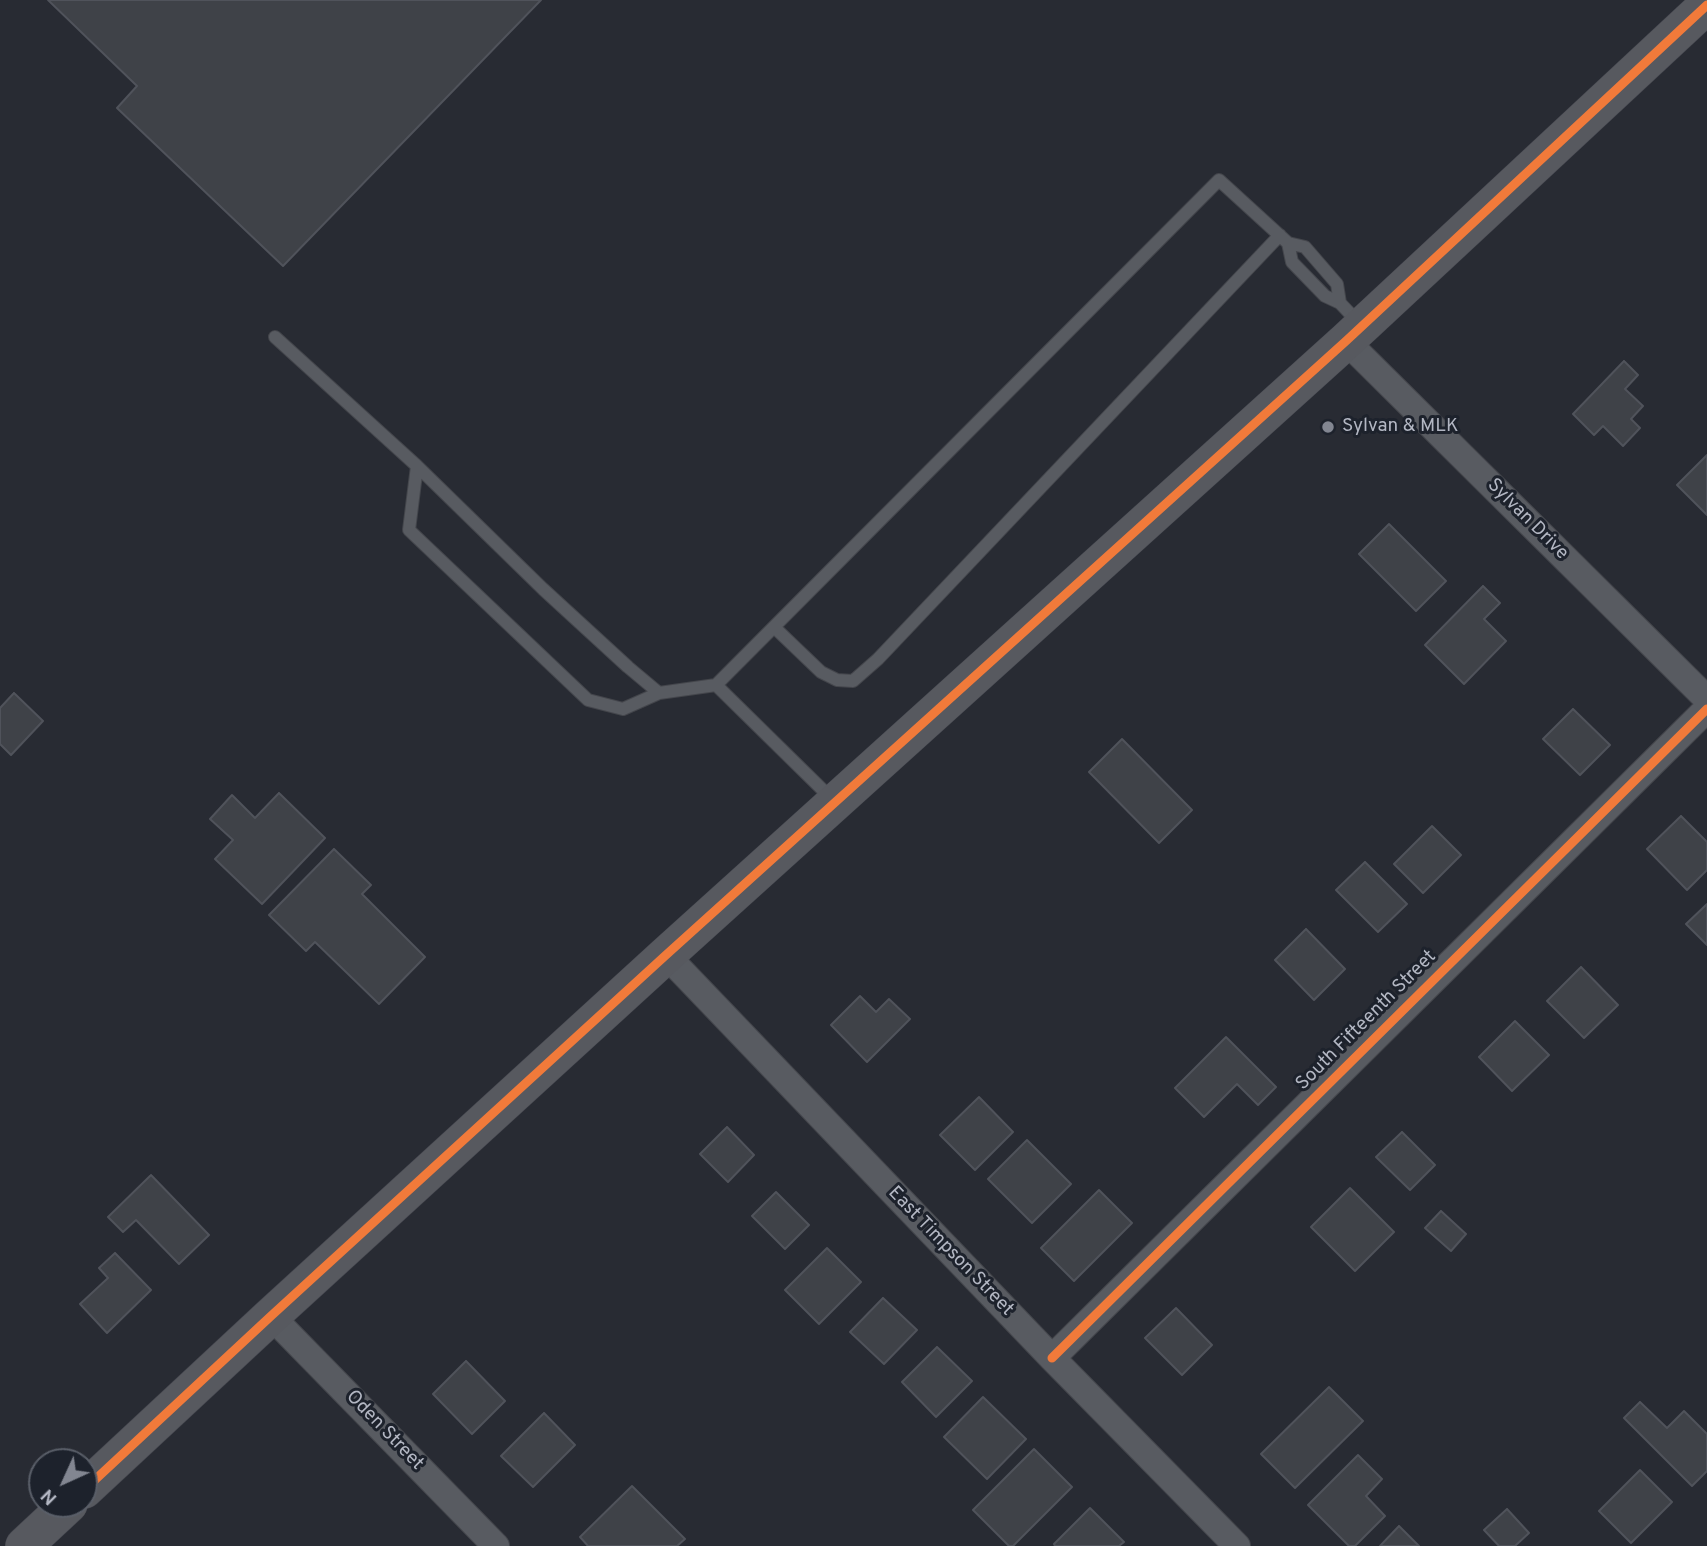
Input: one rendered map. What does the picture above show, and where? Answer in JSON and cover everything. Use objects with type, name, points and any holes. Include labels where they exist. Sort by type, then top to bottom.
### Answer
[{"type":"street","points":[[98,1477],[666,955],[836,803],[1349,323],[1707,5]]},
{"type":"street","name":"Sylvan Drive","points":[[1349,323],[1707,699]]},
{"type":"street","name":"South Fifteenth Street","points":[[1052,1358],[1707,709]]},
{"type":"street","name":"East Timpson Street","points":[[666,955],[1052,1358],[1237,1546]]},
{"type":"street","name":"Oden Street","points":[[271,1316],[496,1546]]},
{"type":"street","points":[[24,1546],[54,1518]]},
{"type":"lane","points":[[417,466],[409,530],[588,700],[623,709],[659,693],[716,685],[1219,180],[1284,239],[1305,247],[1338,284],[1349,323]]},
{"type":"lane","points":[[1284,239],[1292,262],[1349,323]]},
{"type":"lane","points":[[774,626],[821,672],[837,680],[853,681],[878,659],[1284,239]]},
{"type":"lane","points":[[275,337],[417,466],[543,589],[659,693]]},
{"type":"lane","points":[[716,685],[836,803]]},
{"type":"building","points":[[48,0],[541,0],[283,266],[117,108],[137,86]]},
{"type":"building","points":[[1624,361],[1638,375],[1625,389],[1643,406],[1631,419],[1640,428],[1623,446],[1603,426],[1594,435],[1573,414]]},
{"type":"building","points":[[1707,455],[1707,515],[1677,485]]},
{"type":"building","points":[[1389,524],[1446,581],[1416,611],[1359,554]]},
{"type":"building","points":[[1483,586],[1500,603],[1484,619],[1506,641],[1464,684],[1425,645]]},
{"type":"building","points":[[14,693],[43,721],[11,755],[0,744],[0,708]]},
{"type":"building","points":[[1573,709],[1610,745],[1580,775],[1543,739]]},
{"type":"building","points":[[1122,739],[1192,810],[1159,843],[1089,772]]},
{"type":"building","points":[[279,793],[325,838],[262,904],[215,859],[233,840],[210,819],[232,795],[255,818]]},
{"type":"building","points":[[1681,816],[1707,842],[1707,870],[1687,890],[1647,849]]},
{"type":"building","points":[[1432,826],[1461,855],[1423,893],[1394,864]]},
{"type":"building","points":[[334,849],[371,885],[362,894],[425,957],[379,1004],[315,942],[306,951],[269,915]]},
{"type":"building","points":[[1365,862],[1407,904],[1378,932],[1336,890]]},
{"type":"building","points":[[1707,904],[1707,945],[1686,924]]},
{"type":"building","points":[[1306,929],[1345,969],[1314,1000],[1275,960]]},
{"type":"building","points":[[1581,967],[1618,1005],[1584,1038],[1547,1001]]},
{"type":"building","points":[[860,996],[876,1012],[889,999],[910,1019],[867,1062],[831,1025]]},
{"type":"building","points":[[1515,1021],[1549,1055],[1512,1091],[1479,1057]]},
{"type":"building","points":[[1226,1037],[1276,1087],[1258,1105],[1237,1084],[1204,1117],[1175,1088]]},
{"type":"building","points":[[979,1097],[1013,1132],[975,1170],[940,1135]]},
{"type":"building","points":[[727,1127],[754,1155],[728,1182],[700,1154]]},
{"type":"building","points":[[1402,1132],[1435,1165],[1410,1190],[1376,1157]]},
{"type":"building","points":[[1027,1140],[1071,1184],[1032,1223],[988,1179]]},
{"type":"building","points":[[151,1175],[209,1235],[179,1264],[136,1220],[123,1232],[108,1217]]},
{"type":"building","points":[[1350,1188],[1394,1232],[1355,1271],[1311,1227]]},
{"type":"building","points":[[1099,1190],[1132,1223],[1074,1281],[1041,1248]]},
{"type":"building","points":[[776,1192],[809,1225],[785,1249],[752,1216]]},
{"type":"building","points":[[1441,1211],[1466,1234],[1451,1251],[1425,1228]]},
{"type":"building","points":[[827,1248],[861,1282],[819,1324],[785,1290]]},
{"type":"building","points":[[115,1253],[151,1290],[107,1333],[80,1304],[108,1278],[99,1268]]},
{"type":"building","points":[[883,1298],[917,1330],[884,1364],[850,1332]]},
{"type":"building","points":[[1176,1308],[1212,1345],[1182,1375],[1145,1338]]},
{"type":"building","points":[[937,1347],[972,1381],[936,1417],[902,1382]]},
{"type":"building","points":[[466,1361],[505,1401],[472,1434],[433,1394]]},
{"type":"building","points":[[1329,1387],[1363,1421],[1295,1488],[1261,1454]]},
{"type":"building","points":[[983,1397],[1026,1439],[987,1479],[944,1437]]},
{"type":"building","points":[[1640,1402],[1667,1428],[1684,1411],[1707,1434],[1707,1471],[1692,1486],[1624,1418]]},
{"type":"building","points":[[544,1413],[575,1445],[533,1487],[501,1456]]},
{"type":"building","points":[[1034,1449],[1072,1487],[1013,1546],[1009,1546],[973,1510]]},
{"type":"building","points":[[1358,1455],[1382,1479],[1366,1496],[1385,1516],[1355,1546],[1349,1546],[1308,1505]]},
{"type":"building","points":[[1640,1470],[1672,1502],[1631,1543],[1599,1511]]},
{"type":"building","points":[[632,1486],[685,1539],[677,1546],[588,1546],[580,1537]]},
{"type":"building","points":[[1090,1508],[1124,1542],[1119,1546],[1055,1546],[1054,1544]]},
{"type":"building","points":[[1507,1509],[1529,1533],[1515,1546],[1499,1546],[1484,1530]]},
{"type":"building","points":[[1399,1526],[1419,1546],[1380,1546]]},
{"type":"cycle path","points":[[98,1477],[666,955],[1346,341],[1707,5]]},
{"type":"cycle path","points":[[1052,1358],[1707,709]]},
{"type":"place","name":"Sylvan & MLK","points":[[1328,427]]}]
